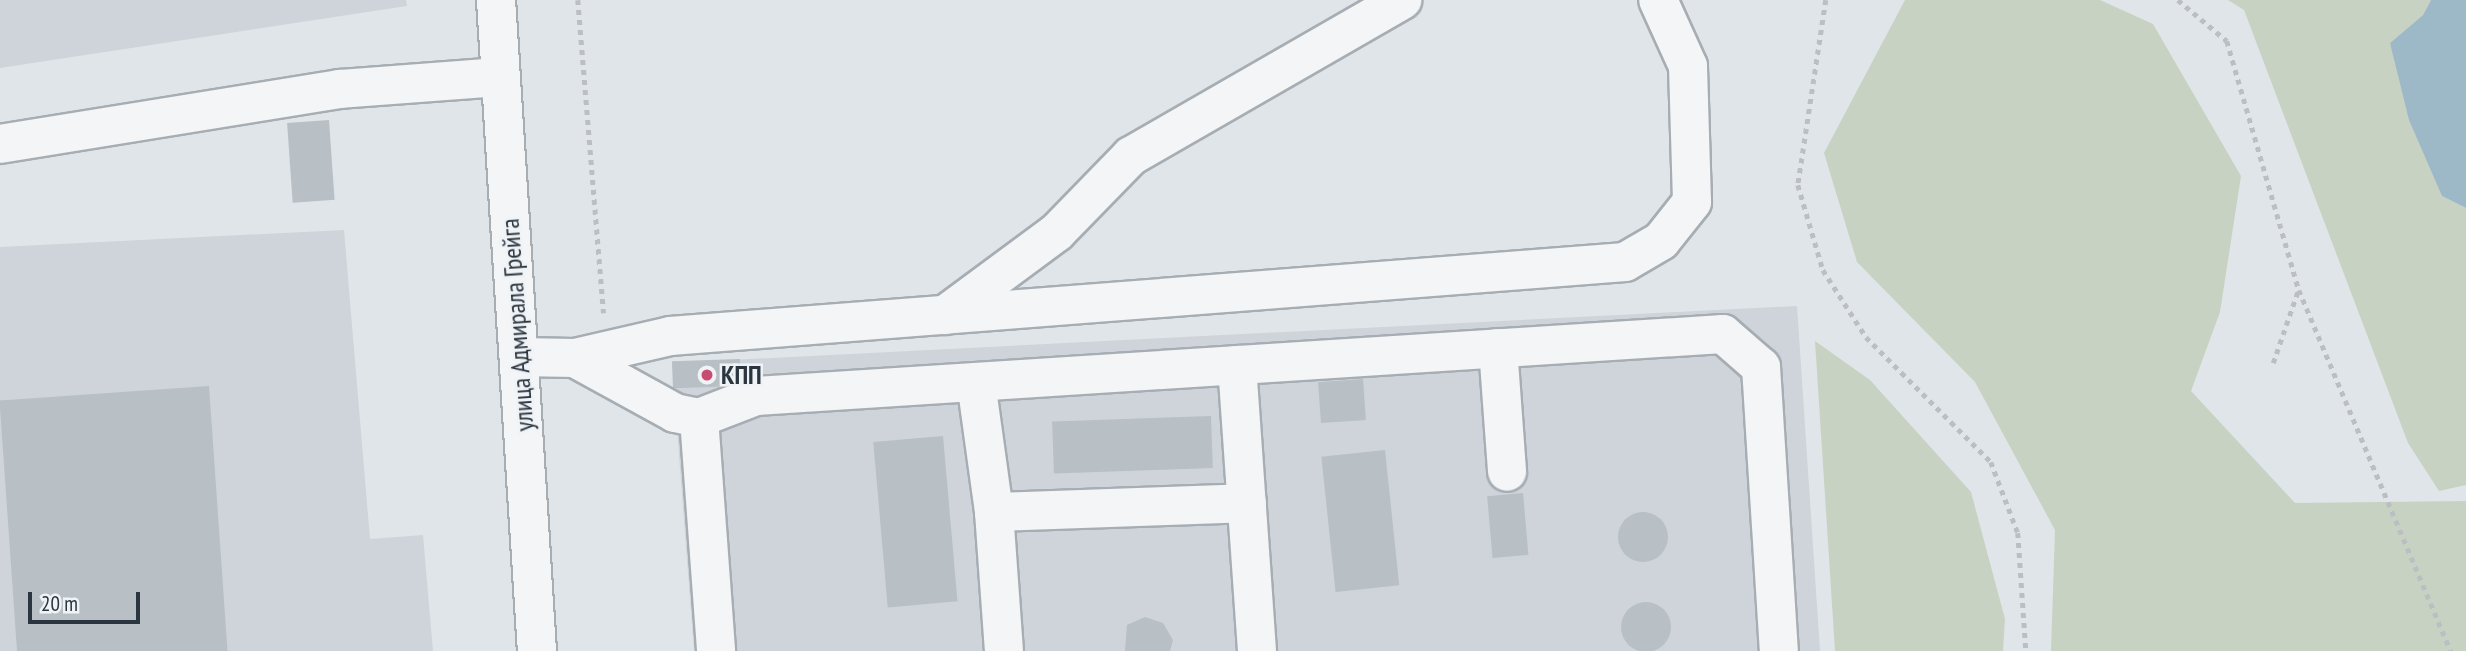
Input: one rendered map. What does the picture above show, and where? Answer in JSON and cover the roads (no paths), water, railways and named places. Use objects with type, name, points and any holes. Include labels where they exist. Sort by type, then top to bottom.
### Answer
[{"type":"street","name":"улица Адмирала Грейга","points":[[496,0],[537,651]]},
{"type":"street","points":[[945,315],[1057,232],[1131,156],[1402,0]]},
{"type":"street","points":[[519,357],[591,353],[670,336],[1625,262],[1661,242],[1692,202],[1688,66],[1658,0]]},
{"type":"street","points":[[0,144],[340,89],[501,77]]},
{"type":"street","points":[[591,353],[663,407],[699,418],[756,396],[1723,334],[1761,367],[1779,651]]},
{"type":"street","points":[[1498,348],[1507,472]]},
{"type":"street","points":[[1237,365],[1257,651]]},
{"type":"street","points":[[976,382],[994,512],[1004,651]]},
{"type":"street","points":[[699,418],[716,651]]},
{"type":"street","points":[[994,512],[1247,503]]},
{"type":"water","points":[[2431,0],[2466,0],[2466,208],[2442,196],[2409,120],[2390,43],[2423,15]]},
{"type":"place","name":"КПП","points":[[707,375]]}]
